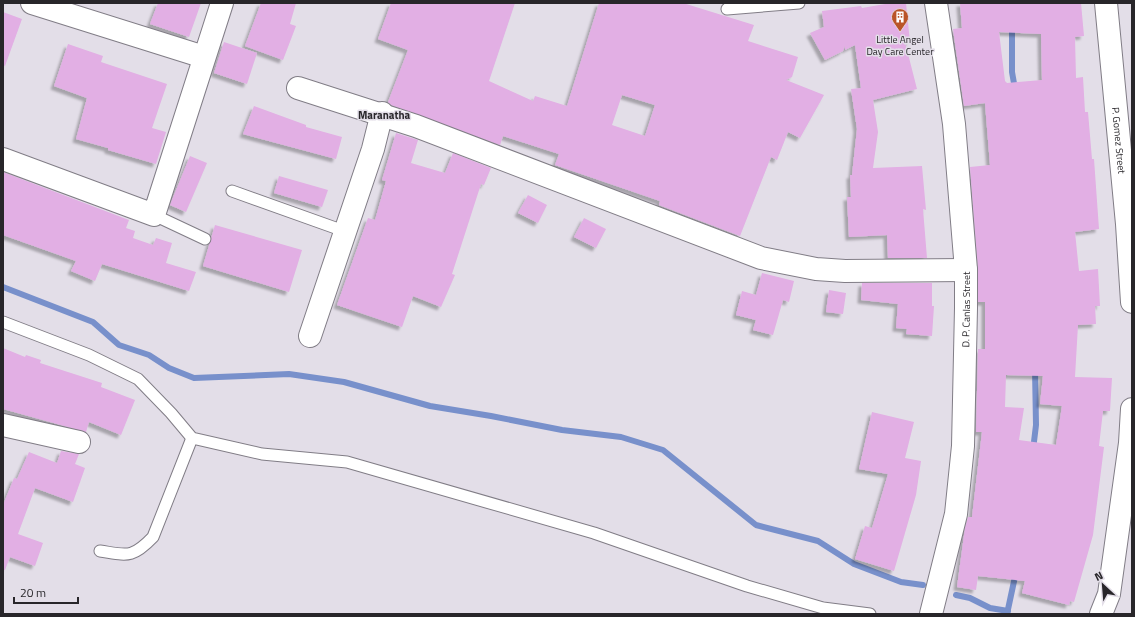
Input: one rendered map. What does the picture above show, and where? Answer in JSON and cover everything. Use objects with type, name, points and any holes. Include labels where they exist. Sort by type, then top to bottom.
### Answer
[{"type":"street","points":[[32,3],[204,57]]},
{"type":"street","points":[[3,159],[154,215],[222,3]]},
{"type":"street","name":"D. P. Canlas Street","points":[[930,614],[956,514],[963,446],[966,270],[954,124],[936,3]]},
{"type":"street","name":"P. Gomez Street","points":[[1106,3],[1124,107],[1127,224],[1132,302]]},
{"type":"street","points":[[298,88],[382,113],[761,258],[816,269],[845,271],[966,270]]},
{"type":"street","points":[[310,336],[344,231],[373,149],[382,113]]},
{"type":"street","points":[[1101,614],[1109,594],[1130,443],[1132,409]]},
{"type":"street","points":[[5,432],[79,442]]},
{"type":"lane","points":[[727,9],[799,3]]},
{"type":"lane","points":[[232,191],[344,231]]},
{"type":"lane","points":[[154,215],[205,239]]},
{"type":"lane","points":[[3,322],[89,355],[138,380],[172,413],[192,438],[262,454],[347,462],[594,532],[747,586],[823,608],[870,614]]},
{"type":"lane","points":[[100,551],[129,555],[142,549],[153,537],[192,438]]},
{"type":"building","points":[[158,3],[201,3],[189,37],[150,24]]},
{"type":"building","points":[[261,3],[296,3],[290,24],[296,26],[283,60],[245,46]]},
{"type":"building","points":[[391,3],[515,3],[489,81],[533,101],[535,96],[567,106],[599,3],[683,3],[754,25],[748,41],[798,57],[792,77],[786,80],[824,95],[800,138],[788,132],[777,160],[771,157],[740,236],[659,205],[660,201],[555,165],[559,154],[503,136],[500,145],[391,105],[388,102],[408,50],[378,39]],"holes":[[[622,95],[655,105],[645,136],[612,125]]]},
{"type":"building","points":[[891,3],[906,3],[910,42],[905,42],[917,89],[873,100],[878,132],[873,168],[922,166],[926,210],[923,209],[927,258],[888,258],[887,235],[849,237],[847,197],[851,197],[850,175],[852,175],[857,129],[851,89],[861,88],[855,45],[845,50],[845,46],[843,51],[825,60],[810,33],[824,27],[822,11],[861,6],[862,8]]},
{"type":"building","points":[[960,3],[1081,3],[1084,36],[1075,37],[1076,78],[1083,77],[1085,112],[1088,112],[1092,159],[1094,159],[1099,229],[1075,232],[1079,271],[1098,269],[1100,306],[1095,306],[1096,324],[1078,325],[1075,377],[1112,378],[1110,411],[1103,411],[1099,446],[1104,447],[1093,535],[1074,602],[1070,601],[1069,605],[1022,593],[1025,581],[978,576],[976,590],[957,587],[965,528],[968,517],[972,517],[982,432],[976,432],[978,349],[985,349],[985,302],[978,302],[978,269],[970,167],[990,165],[985,103],[964,106],[953,29],[962,28]],"holes":[[[999,32],[1041,34],[1042,80],[1007,83],[1005,81]],[[1006,375],[1043,376],[1040,404],[1062,406],[1056,445],[1019,440],[1024,408],[1005,407]]]},
{"type":"building","points":[[3,12],[22,19],[5,66],[3,65]]},
{"type":"building","points":[[224,42],[257,53],[247,84],[214,73]]},
{"type":"building","points":[[68,44],[103,56],[101,62],[167,84],[152,128],[166,132],[156,164],[76,139],[87,98],[54,86]]},
{"type":"building","points":[[254,106],[306,125],[306,127],[342,137],[336,159],[243,134]]},
{"type":"building","points":[[396,133],[418,140],[411,163],[445,173],[453,153],[491,168],[484,185],[481,184],[452,274],[455,275],[441,307],[413,296],[402,327],[337,305],[368,218],[375,220],[386,181],[382,180]]},
{"type":"building","points":[[190,156],[207,163],[186,212],[170,205]]},
{"type":"building","points":[[3,172],[129,220],[126,228],[135,231],[133,238],[153,245],[156,238],[172,243],[166,263],[196,272],[189,291],[102,264],[95,281],[71,271],[76,261],[3,235]]},
{"type":"building","points":[[279,176],[328,190],[322,207],[274,193]]},
{"type":"building","points":[[528,195],[547,205],[538,223],[518,213]]},
{"type":"building","points":[[584,218],[606,229],[596,248],[574,237]]},
{"type":"building","points":[[215,225],[302,250],[289,292],[203,266]]},
{"type":"building","points":[[762,273],[794,281],[789,302],[783,300],[773,335],[753,330],[756,320],[736,315],[742,291],[756,295]]},
{"type":"building","points":[[862,283],[932,283],[932,306],[934,306],[932,336],[906,334],[907,329],[896,328],[898,304],[861,300]]},
{"type":"building","points":[[829,290],[846,293],[843,314],[826,312]]},
{"type":"building","points":[[3,348],[25,357],[26,355],[41,360],[40,363],[102,383],[101,387],[135,400],[121,435],[89,422],[86,432],[3,409]]},
{"type":"building","points":[[872,412],[914,422],[905,458],[921,461],[916,495],[894,571],[855,559],[865,526],[872,528],[888,474],[859,469]]},
{"type":"building","points":[[61,451],[79,454],[75,464],[85,468],[73,502],[35,488],[18,534],[43,543],[35,566],[10,557],[5,570],[3,570],[3,505],[14,478],[17,479],[29,452],[57,463]]},
{"type":"waterway","points":[[1012,25],[1012,72],[1015,89]]},
{"type":"waterway","points":[[3,287],[93,322],[119,345],[149,355],[169,368],[194,378],[289,374],[344,382],[430,406],[562,430],[621,437],[663,450],[756,525],[818,541],[854,564],[901,582],[923,585]]},
{"type":"waterway","points":[[1033,450],[1036,425],[1035,369]]},
{"type":"waterway","points":[[1007,614],[1016,572]]},
{"type":"waterway","points":[[956,595],[970,598],[990,608],[1008,611]]},
{"type":"place","name":"Little Angel Day Care Center","points":[[900,32]]},
{"type":"district","name":"Maranatha","points":[[384,115]]}]
